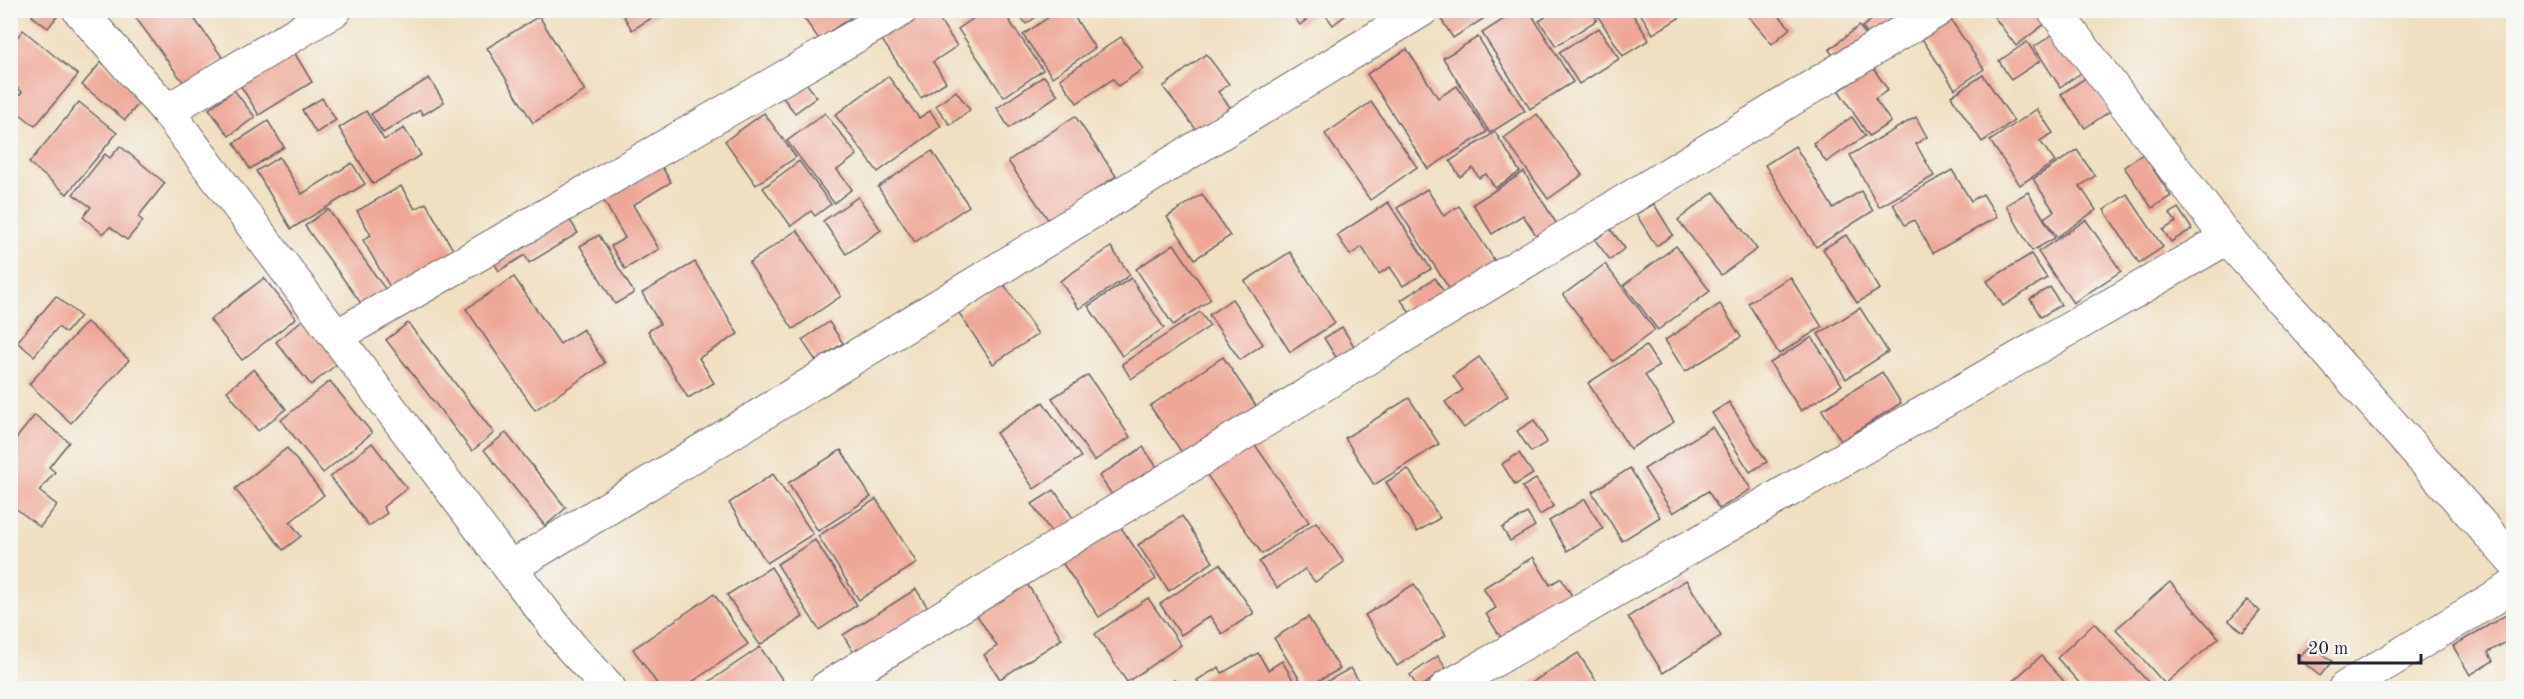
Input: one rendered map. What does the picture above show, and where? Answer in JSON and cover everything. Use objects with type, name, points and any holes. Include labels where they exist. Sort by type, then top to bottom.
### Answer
[{"type":"street","points":[[79,10],[167,111],[510,568],[571,647],[609,688]]},
{"type":"street","points":[[167,111],[335,10]]},
{"type":"street","points":[[337,336],[901,10]]},
{"type":"street","points":[[510,568],[1422,10]]},
{"type":"street","points":[[826,688],[1938,10]]},
{"type":"street","points":[[2054,10],[2227,238],[2514,562]]},
{"type":"street","points":[[1446,688],[2227,238]]},
{"type":"street","points":[[2345,688],[2514,586]]},
{"type":"building","points":[[37,10],[62,10],[48,28],[32,16]]},
{"type":"building","points":[[130,10],[188,10],[223,58],[186,86]]},
{"type":"building","points":[[620,10],[665,10],[632,30]]},
{"type":"building","points":[[798,10],[846,10],[851,17],[819,39]]},
{"type":"building","points":[[918,10],[933,10],[957,46],[933,62],[946,82],[921,98],[880,37]]},
{"type":"building","points":[[986,10],[1002,10],[1043,70],[1004,97],[958,29]]},
{"type":"building","points":[[1016,10],[1046,10],[1026,24]]},
{"type":"building","points":[[1059,10],[1070,10],[1095,48],[1052,77],[1023,35]]},
{"type":"building","points":[[1289,10],[1318,10],[1300,25]]},
{"type":"building","points":[[1322,10],[1346,10],[1348,13],[1333,25]]},
{"type":"building","points":[[1454,10],[1497,10],[1453,38],[1441,19]]},
{"type":"building","points":[[1518,10],[1529,10],[1573,82],[1530,109],[1482,33]]},
{"type":"building","points":[[1556,10],[1591,10],[1597,20],[1556,46],[1539,21]]},
{"type":"building","points":[[1594,10],[1630,10],[1649,40],[1623,56]]},
{"type":"building","points":[[1638,10],[1692,10],[1653,34]]},
{"type":"building","points":[[1743,10],[1774,10],[1790,28],[1772,44]]},
{"type":"building","points":[[1886,10],[1920,10],[1899,27]]},
{"type":"building","points":[[1989,10],[2038,10],[2047,22],[2016,46]]},
{"type":"building","points":[[1884,11],[1896,26],[1874,43],[1862,27]]},
{"type":"building","points":[[539,16],[585,91],[533,123],[487,48]]},
{"type":"building","points":[[1951,20],[1984,69],[1955,89],[1922,39]]},
{"type":"building","points":[[1859,26],[1871,41],[1840,65],[1829,50]]},
{"type":"building","points":[[1599,28],[1619,59],[1579,84],[1559,52]]},
{"type":"building","points":[[23,30],[78,75],[35,126],[10,106],[22,92],[10,82],[10,46]]},
{"type":"building","points":[[2055,33],[2081,73],[2060,87],[2034,47]]},
{"type":"building","points":[[1121,37],[1143,69],[1118,86],[1113,79],[1077,103],[1060,79]]},
{"type":"building","points":[[1478,37],[1525,111],[1490,133],[1443,58]]},
{"type":"building","points":[[2027,42],[2040,61],[2011,80],[1999,61]]},
{"type":"building","points":[[1407,49],[1438,98],[1457,86],[1487,132],[1428,169],[1367,74]]},
{"type":"building","points":[[294,52],[312,82],[259,115],[240,85]]},
{"type":"building","points":[[1206,54],[1229,84],[1218,92],[1234,112],[1202,137],[1163,87]]},
{"type":"building","points":[[101,62],[144,97],[125,120],[82,85]]},
{"type":"building","points":[[1873,68],[1888,90],[1875,99],[1891,122],[1869,136],[1839,91]]},
{"type":"building","points":[[1983,75],[2014,121],[1982,142],[1951,96]]},
{"type":"building","points":[[888,76],[919,118],[930,111],[941,126],[878,172],[835,115]]},
{"type":"building","points":[[1044,76],[1058,95],[1009,128],[997,108]]},
{"type":"building","points":[[2087,77],[2110,111],[2085,128],[2061,94]]},
{"type":"building","points":[[429,78],[444,102],[423,115],[420,110],[383,133],[371,114]]},
{"type":"building","points":[[802,78],[817,97],[795,113],[780,94]]},
{"type":"building","points":[[234,90],[255,117],[229,136],[209,109]]},
{"type":"building","points":[[956,91],[970,110],[950,125],[936,106]]},
{"type":"building","points":[[322,98],[336,120],[316,133],[302,110]]},
{"type":"building","points":[[79,102],[117,133],[67,194],[29,163]]},
{"type":"building","points":[[1371,102],[1417,167],[1370,200],[1325,134]]},
{"type":"building","points":[[2037,109],[2053,133],[2040,141],[2055,162],[2020,185],[1990,141]]},
{"type":"building","points":[[366,111],[384,140],[404,128],[421,155],[373,184],[339,128]]},
{"type":"building","points":[[764,113],[796,157],[756,185],[725,141]]},
{"type":"building","points":[[825,113],[857,155],[837,170],[852,189],[834,203],[787,141]]},
{"type":"building","points":[[1537,114],[1582,175],[1548,199],[1504,138]]},
{"type":"building","points":[[1075,116],[1116,176],[1049,221],[1008,161]]},
{"type":"building","points":[[1852,117],[1865,136],[1826,162],[1813,143]]},
{"type":"building","points":[[1916,117],[1927,137],[1916,144],[1934,176],[1879,207],[1850,155]]},
{"type":"building","points":[[268,121],[284,147],[250,169],[234,143]]},
{"type":"building","points":[[1495,132],[1520,172],[1495,188],[1486,174],[1479,178],[1473,168],[1460,177],[1450,161]]},
{"type":"building","points":[[120,146],[165,183],[138,217],[143,221],[127,240],[110,227],[103,234],[83,217],[91,207],[73,194],[105,154],[110,158]]},
{"type":"building","points":[[1795,146],[1833,208],[1861,191],[1873,211],[1816,247],[1765,165]]},
{"type":"building","points":[[2077,150],[2095,176],[2080,186],[2096,210],[2057,237],[2044,218],[2054,211],[2033,179]]},
{"type":"building","points":[[932,151],[969,206],[915,242],[878,187]]},
{"type":"building","points":[[2143,154],[2171,196],[2152,208],[2124,167]]},
{"type":"building","points":[[279,157],[302,194],[352,163],[365,184],[291,229],[256,171]]},
{"type":"building","points":[[658,160],[671,182],[633,205],[659,249],[625,269],[611,246],[625,238],[600,194]]},
{"type":"building","points":[[799,161],[831,204],[815,216],[811,211],[791,226],[763,188]]},
{"type":"building","points":[[1952,170],[1971,201],[1983,194],[1997,217],[1933,253],[1914,220],[1905,225],[1893,204]]},
{"type":"building","points":[[1524,172],[1560,229],[1540,241],[1523,215],[1492,234],[1473,204]]},
{"type":"building","points":[[401,186],[415,209],[426,203],[455,253],[391,289],[363,240],[371,235],[357,211]]},
{"type":"building","points":[[1427,189],[1444,216],[1459,206],[1497,264],[1452,293],[1397,208]]},
{"type":"building","points":[[1714,192],[1757,249],[1721,275],[1678,220]]},
{"type":"building","points":[[2028,192],[2055,238],[2032,251],[2006,205]]},
{"type":"building","points":[[1202,194],[1230,236],[1195,259],[1167,217]]},
{"type":"building","points":[[2127,194],[2163,247],[2139,263],[2104,210]]},
{"type":"building","points":[[858,197],[881,230],[846,254],[823,221]]},
{"type":"building","points":[[1388,202],[1431,269],[1403,286],[1390,267],[1379,274],[1362,247],[1350,255],[1337,235]]},
{"type":"building","points":[[1654,204],[1673,235],[1656,246],[1636,214]]},
{"type":"building","points":[[2178,208],[2192,229],[2171,242],[2163,230],[2176,222],[2170,214]]},
{"type":"building","points":[[328,209],[386,290],[363,306],[305,226]]},
{"type":"building","points":[[565,212],[578,233],[529,263],[525,255],[499,271],[490,256]]},
{"type":"building","points":[[2086,220],[2121,271],[2073,303],[2038,252]]},
{"type":"building","points":[[1610,229],[1625,248],[1610,260],[1595,240]]},
{"type":"building","points":[[797,230],[841,296],[793,329],[749,263]]},
{"type":"building","points":[[599,235],[634,293],[615,304],[580,246]]},
{"type":"building","points":[[1846,235],[1880,289],[1857,303],[1823,249]]},
{"type":"building","points":[[1174,244],[1211,299],[1173,325],[1136,269]]},
{"type":"building","points":[[1676,246],[1710,291],[1658,330],[1624,285]]},
{"type":"building","points":[[1111,247],[1130,275],[1079,309],[1060,281]]},
{"type":"building","points":[[1290,252],[1335,323],[1290,352],[1245,281]]},
{"type":"building","points":[[2031,254],[2047,278],[2003,306],[1987,281]]},
{"type":"building","points":[[695,262],[738,334],[699,358],[714,383],[688,398],[648,331],[660,324],[642,293]]},
{"type":"building","points":[[1605,264],[1655,330],[1613,361],[1563,295]]},
{"type":"building","points":[[514,277],[560,344],[583,329],[605,363],[535,410],[466,309]]},
{"type":"building","points":[[1790,277],[1822,327],[1779,354],[1748,303]]},
{"type":"building","points":[[264,278],[296,318],[242,360],[210,320]]},
{"type":"building","points":[[1131,278],[1164,328],[1122,356],[1088,306]]},
{"type":"building","points":[[1435,278],[1448,298],[1414,319],[1401,300]]},
{"type":"building","points":[[1003,283],[1038,334],[993,364],[959,313]]},
{"type":"building","points":[[2050,287],[2061,305],[2041,317],[2030,299]]},
{"type":"building","points":[[56,296],[80,316],[66,333],[58,327],[34,356],[17,342]]},
{"type":"building","points":[[1232,299],[1263,344],[1240,360],[1209,315]]},
{"type":"building","points":[[1720,304],[1741,337],[1685,372],[1665,340]]},
{"type":"building","points":[[1860,308],[1888,352],[1846,379],[1818,334]]},
{"type":"building","points":[[1200,312],[1210,326],[1131,379],[1122,364]]},
{"type":"building","points":[[307,316],[342,360],[311,385],[276,342]]},
{"type":"building","points":[[87,322],[129,360],[71,423],[29,384]]},
{"type":"building","points":[[829,322],[843,343],[816,361],[802,340]]},
{"type":"building","points":[[408,323],[494,433],[472,451],[386,340]]},
{"type":"building","points":[[1342,327],[1357,351],[1339,362],[1324,338]]},
{"type":"building","points":[[1812,337],[1842,385],[1801,411],[1770,363]]},
{"type":"building","points":[[1646,346],[1659,366],[1645,375],[1674,422],[1630,449],[1588,383]]},
{"type":"building","points":[[1223,357],[1258,409],[1185,457],[1150,406]]},
{"type":"building","points":[[1479,357],[1508,395],[1464,428],[1445,402],[1463,390],[1453,376]]},
{"type":"building","points":[[254,369],[286,409],[258,431],[227,391]]},
{"type":"building","points":[[1882,372],[1901,403],[1841,441],[1822,410]]},
{"type":"building","points":[[1088,375],[1130,437],[1094,461],[1052,398]]},
{"type":"building","points":[[330,381],[372,433],[323,473],[281,420]]},
{"type":"building","points":[[1409,398],[1439,444],[1374,485],[1345,438]]},
{"type":"building","points":[[1043,402],[1081,457],[1034,489],[996,433]]},
{"type":"building","points":[[1729,402],[1767,462],[1750,472],[1712,413]]},
{"type":"building","points":[[35,415],[69,442],[49,467],[55,472],[39,491],[57,505],[40,527],[10,504],[10,446]]},
{"type":"building","points":[[1534,420],[1547,442],[1531,452],[1517,431]]},
{"type":"building","points":[[1712,427],[1751,489],[1719,509],[1708,491],[1673,513],[1644,469]]},
{"type":"building","points":[[506,433],[566,508],[545,526],[484,450]]},
{"type":"building","points":[[1253,442],[1309,522],[1262,554],[1207,475]]},
{"type":"building","points":[[372,443],[407,488],[383,507],[387,513],[369,526],[330,477]]},
{"type":"building","points":[[1143,447],[1159,470],[1115,499],[1099,476]]},
{"type":"building","points":[[287,448],[324,495],[290,522],[301,536],[283,550],[235,489]]},
{"type":"building","points":[[841,450],[871,497],[818,531],[788,483]]},
{"type":"building","points":[[1519,453],[1533,474],[1515,485],[1502,464]]},
{"type":"building","points":[[1630,468],[1660,517],[1622,541],[1592,492]]},
{"type":"building","points":[[1408,469],[1440,518],[1417,532],[1386,482]]},
{"type":"building","points":[[773,474],[813,534],[767,563],[729,503]]},
{"type":"building","points":[[1536,479],[1554,506],[1540,515],[1522,487]]},
{"type":"building","points":[[1054,490],[1075,521],[1053,535],[1032,504]]},
{"type":"building","points":[[876,499],[917,563],[859,600],[818,536]]},
{"type":"building","points":[[1585,499],[1603,529],[1567,551],[1549,521]]},
{"type":"building","points":[[1527,513],[1535,526],[1510,541],[1502,528]]},
{"type":"building","points":[[1182,516],[1213,562],[1169,591],[1138,545]]},
{"type":"building","points":[[1316,522],[1344,562],[1315,582],[1305,569],[1277,588],[1259,562]]},
{"type":"building","points":[[1118,523],[1156,579],[1099,617],[1061,561]]},
{"type":"building","points":[[815,540],[857,605],[819,630],[777,564]]},
{"type":"building","points":[[1533,557],[1550,585],[1561,578],[1574,599],[1504,643],[1486,614],[1496,608],[1483,588]]},
{"type":"building","points":[[1220,564],[1254,613],[1222,634],[1210,616],[1181,635],[1160,604]]},
{"type":"building","points":[[771,567],[803,617],[760,645],[727,595]]},
{"type":"building","points":[[1024,579],[1062,639],[1000,679],[984,655],[997,646],[974,611]]},
{"type":"building","points":[[1686,580],[1721,636],[1663,673],[1628,617]]},
{"type":"building","points":[[2170,582],[2219,638],[2165,684],[2116,629]]},
{"type":"building","points":[[1414,584],[1446,635],[1397,666],[1365,615]]},
{"type":"building","points":[[916,589],[928,608],[855,655],[843,635]]},
{"type":"building","points":[[714,594],[748,644],[683,688],[660,688],[633,649]]},
{"type":"building","points":[[1148,598],[1181,645],[1127,682],[1095,634]]},
{"type":"building","points":[[2247,600],[2260,611],[2243,632],[2229,621]]},
{"type":"building","points":[[2511,612],[2514,616],[2514,638],[2488,652],[2493,661],[2470,675],[2453,646]]},
{"type":"building","points":[[1308,617],[1340,669],[1305,688],[1274,638]]},
{"type":"building","points":[[2094,623],[2149,683],[2143,688],[2084,688],[2057,658]]},
{"type":"building","points":[[2311,644],[2332,661],[2320,676],[2299,659]]},
{"type":"building","points":[[760,647],[788,688],[700,688]]},
{"type":"building","points":[[1258,653],[1268,670],[1282,661],[1298,688],[1202,688],[1197,680],[1219,667],[1222,673]]},
{"type":"building","points":[[1578,653],[1601,688],[1523,688]]},
{"type":"building","points":[[1438,656],[1447,670],[1418,688],[1410,675]]},
{"type":"building","points":[[2041,656],[2070,688],[2005,688]]},
{"type":"building","points":[[1351,668],[1363,688],[1315,688]]},
{"type":"building","points":[[867,677],[874,688],[847,688]]},
{"type":"building","points":[[1174,680],[1179,688],[1160,688]]}]
